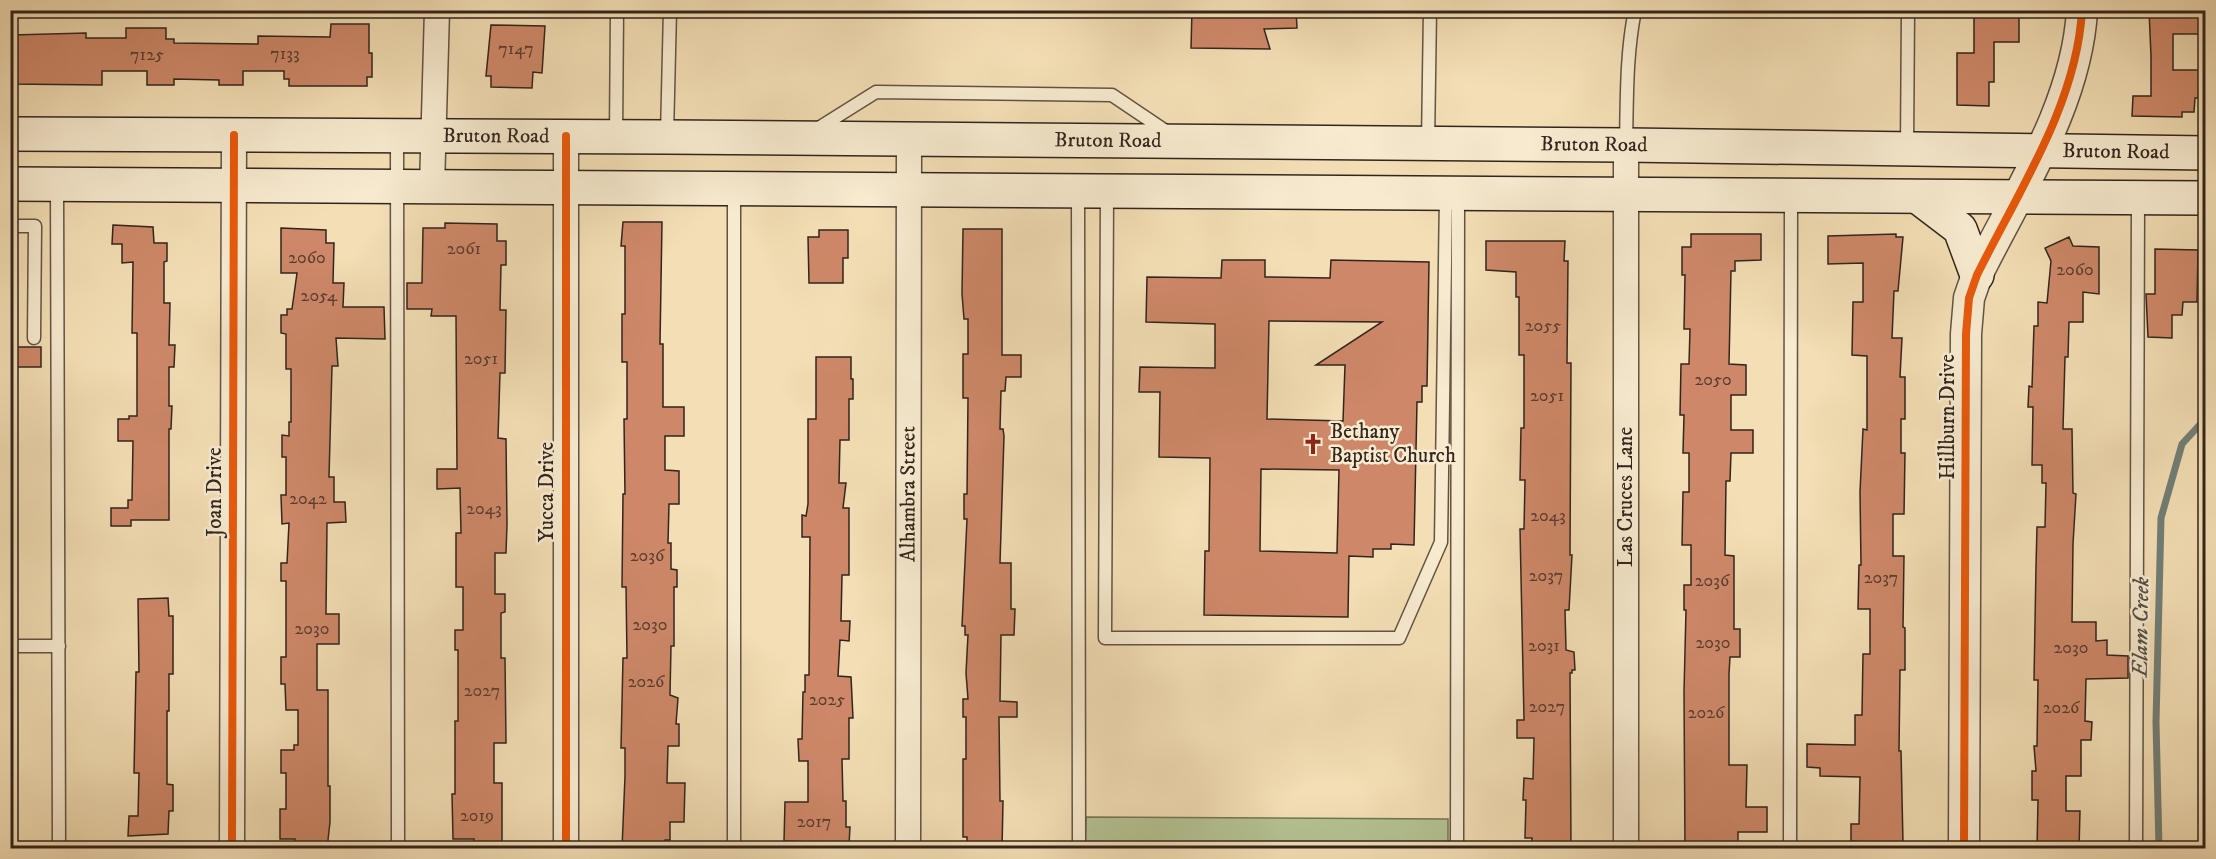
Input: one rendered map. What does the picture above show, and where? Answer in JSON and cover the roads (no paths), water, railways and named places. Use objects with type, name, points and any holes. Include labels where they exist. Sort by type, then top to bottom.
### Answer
[{"type":"main road","name":"Bruton Road","points":[[10,134],[616,136],[1626,145],[2205,153]]},
{"type":"main road","points":[[1093,191],[1109,141]]},
{"type":"main road","points":[[10,184],[1918,197],[2018,195],[2205,198]]},
{"type":"main road","points":[[1918,197],[1960,230],[1977,275]]},
{"type":"street","points":[[432,187],[437,10]]},
{"type":"street","name":"Hillburn Drive","points":[[1964,849],[1966,334],[1969,298],[1977,275],[2051,130],[2071,80],[2081,34],[2082,10]]},
{"type":"street","name":"Joan Drive","points":[[232,849],[234,135]]},
{"type":"street","name":"Yucca Drive","points":[[566,136],[566,849]]},
{"type":"street","name":"Alhambra Street","points":[[908,849],[909,140]]},
{"type":"street","name":"Las Cruces Lane","points":[[1626,145],[1626,849]]},
{"type":"lane","points":[[616,136],[617,10]]},
{"type":"lane","points":[[667,137],[670,10]]},
{"type":"lane","points":[[1428,144],[1430,10]]},
{"type":"lane","points":[[1626,145],[1628,58],[1635,10]]},
{"type":"lane","points":[[1907,150],[1908,10]]},
{"type":"lane","points":[[803,138],[876,92],[1112,95],[1181,141]]},
{"type":"lane","points":[[398,136],[398,849]]},
{"type":"lane","points":[[57,184],[59,849]]},
{"type":"lane","points":[[734,189],[734,849]]},
{"type":"lane","points":[[1093,191],[1105,638],[1399,638],[1441,542],[1452,194]]},
{"type":"lane","points":[[1079,849],[1093,191]]},
{"type":"lane","points":[[1452,194],[1457,849]]},
{"type":"lane","points":[[1790,849],[1791,196]]},
{"type":"lane","points":[[2136,849],[2138,197]]},
{"type":"lane","points":[[10,226],[35,226],[34,338]]},
{"type":"lane","points":[[10,646],[59,646]]},
{"type":"waterway","name":"Elam Creek","points":[[2159,848],[2156,722],[2161,518],[2182,444],[2206,418]]},
{"type":"place","name":"Bethany Baptist Church","points":[[1313,444]]}]
